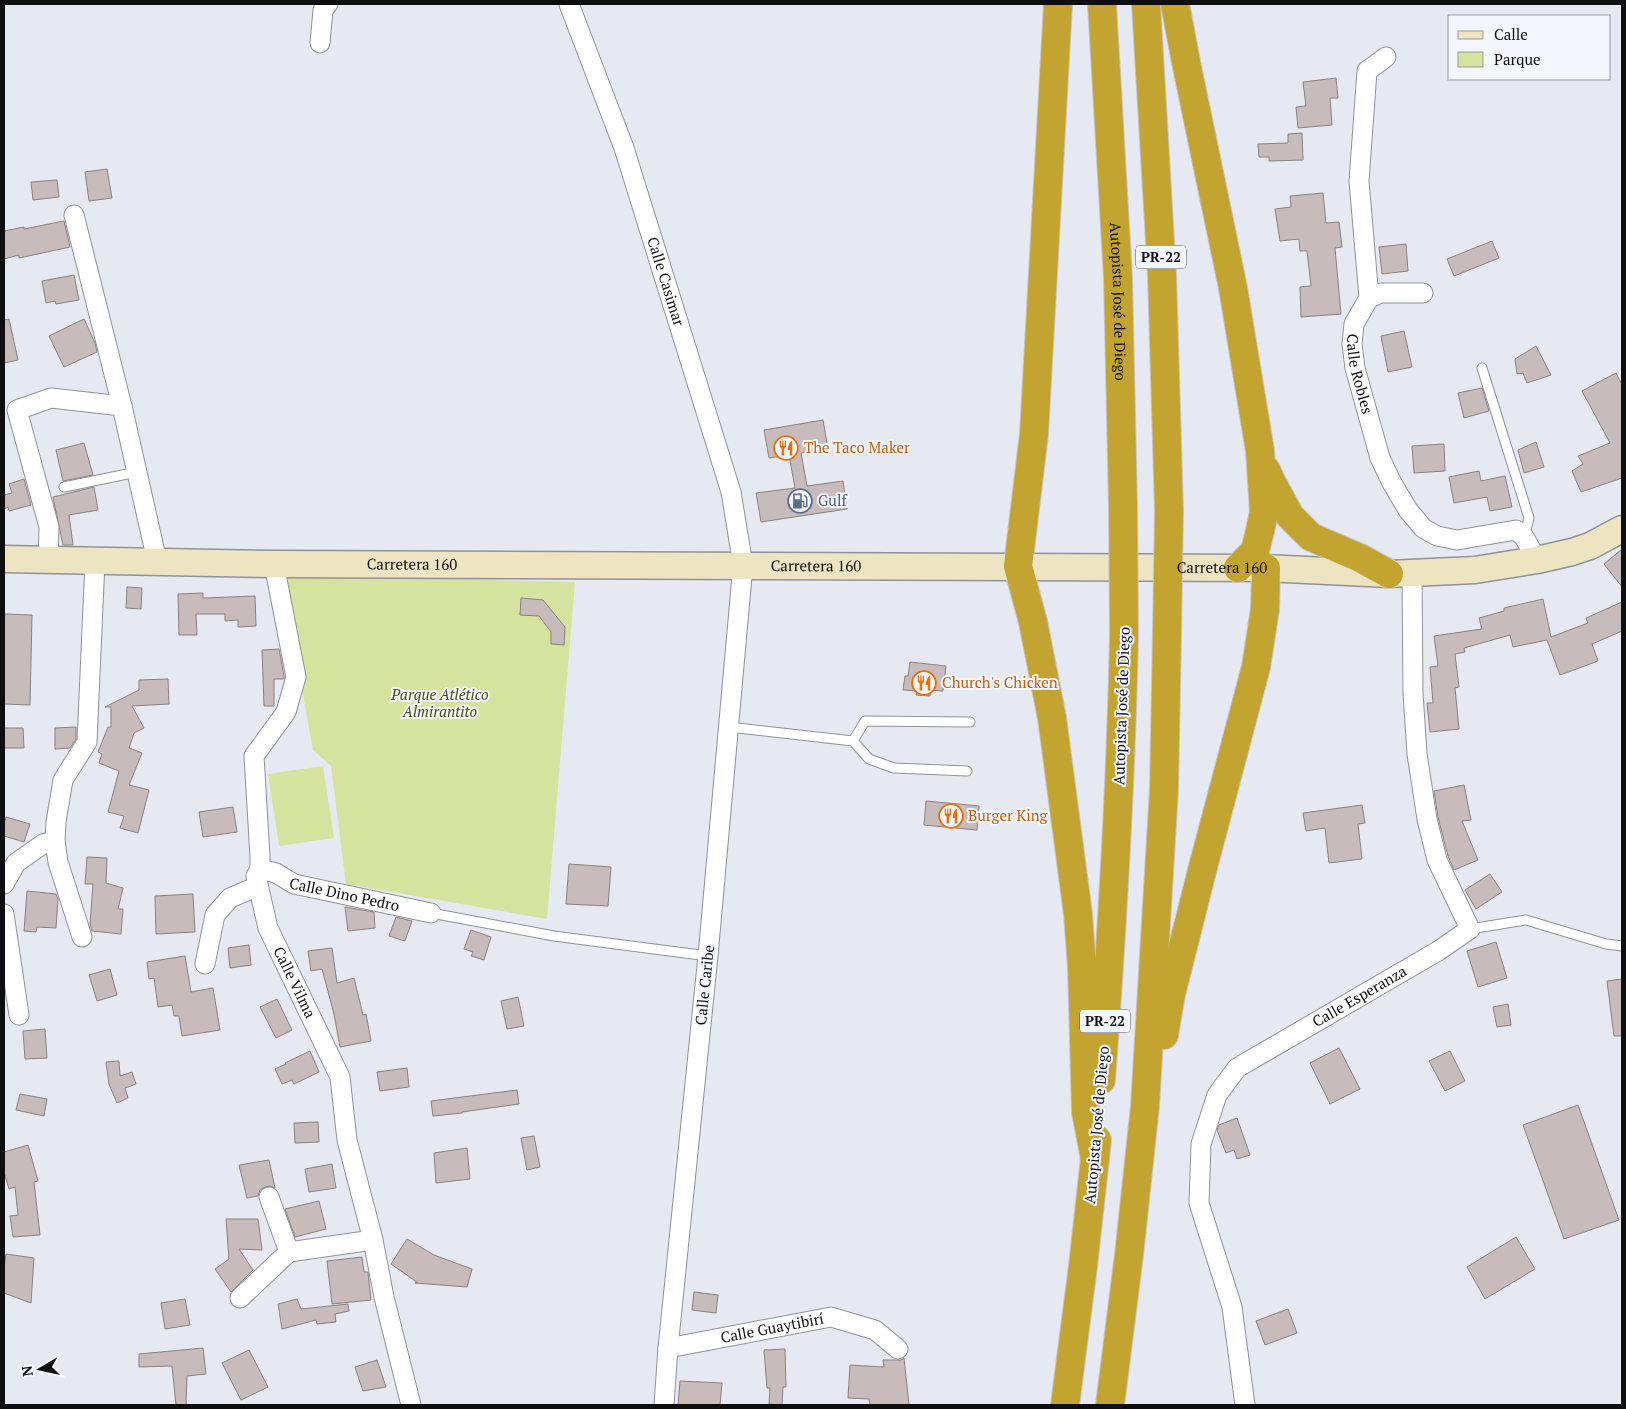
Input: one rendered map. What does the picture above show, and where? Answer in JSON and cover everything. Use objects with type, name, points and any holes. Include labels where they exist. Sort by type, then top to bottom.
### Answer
[{"type":"highway","points":[[1058,4],[1034,434],[1018,566],[1033,622],[1052,718],[1076,904],[1082,967],[1086,1112],[1095,1159]]},
{"type":"highway","name":"Autopista José de Diego","points":[[1065,1405],[1084,1266],[1095,1159],[1113,916],[1122,737],[1124,507],[1118,278],[1102,4]]},
{"type":"highway","name":"PR-22","points":[[1110,1405],[1145,1106],[1164,788],[1169,511],[1162,275],[1146,4]]},
{"type":"highway","points":[[1175,4],[1234,288],[1260,451],[1264,512],[1255,551],[1238,568]]},
{"type":"highway","points":[[1260,451],[1278,496],[1290,516],[1311,537],[1400,574]]},
{"type":"highway","points":[[1145,1106],[1156,1086],[1171,994],[1256,667],[1265,609],[1266,568]]},
{"type":"street","points":[[320,43],[323,10],[328,4]]},
{"type":"street","name":"Calle Casimar","points":[[568,4],[630,167],[731,492],[743,565]]},
{"type":"street","points":[[1386,57],[1367,71],[1362,116],[1359,181],[1369,298],[1381,293],[1423,292]]},
{"type":"street","points":[[74,215],[122,406],[157,561]]},
{"type":"street","name":"Calle Robles","points":[[1369,298],[1354,324],[1352,344],[1355,368],[1380,458],[1408,510],[1423,528],[1437,536],[1457,540],[1516,530],[1524,537]]},
{"type":"street","points":[[48,560],[49,527],[17,410],[51,398],[122,406]]},
{"type":"street","name":"Carretera 160","points":[[4,559],[274,564],[1266,568],[1400,574],[1475,570],[1537,560],[1590,546],[1622,529]]},
{"type":"street","points":[[1524,537],[1537,560]]},
{"type":"street","points":[[82,937],[58,862],[55,841],[63,780],[87,742],[95,561]]},
{"type":"street","name":"Calle Vilma","points":[[274,564],[296,677],[286,712],[254,756],[259,878],[268,928],[340,1077],[347,1140],[373,1240],[384,1297],[411,1405]]},
{"type":"street","name":"Calle Caribe","points":[[664,1405],[668,1348],[708,956],[743,565]]},
{"type":"street","points":[[1400,574],[1412,641],[1417,754],[1427,819],[1437,860],[1470,929]]},
{"type":"street","points":[[4,884],[16,863],[43,844],[55,841]]},
{"type":"street","name":"Calle Dino Pedro","points":[[259,878],[276,873],[294,884],[431,913]]},
{"type":"street","points":[[205,964],[214,915],[230,898],[259,878]]},
{"type":"street","points":[[4,914],[19,1015]]},
{"type":"street","name":"Calle Esperanza","points":[[1245,1405],[1232,1307],[1199,1203],[1201,1144],[1217,1094],[1237,1068],[1438,951],[1470,929]]},
{"type":"street","points":[[269,1197],[288,1252]]},
{"type":"street","points":[[240,1298],[288,1252],[373,1240]]},
{"type":"street","name":"Calle Guaytibirí","points":[[668,1348],[831,1317],[874,1330],[898,1349]]},
{"type":"lane","points":[[1482,368],[1529,518],[1524,537]]},
{"type":"lane","points":[[64,487],[137,472]]},
{"type":"lane","points":[[853,741],[865,721],[970,722]]},
{"type":"lane","points":[[729,727],[853,741],[869,759],[894,768],[967,771]]},
{"type":"lane","points":[[431,913],[554,936],[708,956]]},
{"type":"lane","points":[[1470,929],[1526,920],[1606,944],[1622,946]]},
{"type":"green space","name":"Parque Atlético Almirantito","points":[[281,575],[575,582],[547,919],[346,884],[331,766],[313,750]]},
{"type":"green space","points":[[323,766],[334,838],[279,846],[268,774]]},
{"type":"building","points":[[1336,78],[1338,98],[1330,98],[1332,125],[1298,128],[1296,107],[1306,106],[1303,82]]},
{"type":"building","points":[[1302,133],[1303,160],[1269,161],[1269,157],[1259,157],[1258,144],[1288,143],[1288,134]]},
{"type":"building","points":[[107,169],[112,198],[89,201],[85,172]]},
{"type":"building","points":[[57,180],[59,197],[33,200],[31,182]]},
{"type":"building","points":[[1323,193],[1326,223],[1339,222],[1342,247],[1335,248],[1341,314],[1301,317],[1300,287],[1311,286],[1307,251],[1300,251],[1299,239],[1280,241],[1275,209],[1291,207],[1290,196]]},
{"type":"building","points":[[64,221],[70,247],[19,258],[19,255],[4,259],[4,231]]},
{"type":"building","points":[[1492,241],[1499,258],[1454,276],[1447,259]]},
{"type":"building","points":[[1406,244],[1408,271],[1382,274],[1379,247]]},
{"type":"building","points":[[74,275],[79,300],[56,304],[55,301],[46,303],[42,281]]},
{"type":"building","points":[[9,319],[18,360],[4,363],[4,320]]},
{"type":"building","points":[[84,319],[97,352],[64,367],[49,336]]},
{"type":"building","points":[[1404,331],[1412,367],[1388,372],[1381,336]]},
{"type":"building","points":[[1536,346],[1551,375],[1527,383],[1523,373],[1517,374],[1515,359]]},
{"type":"building","points":[[1616,373],[1622,385],[1622,478],[1581,492],[1572,471],[1583,464],[1578,456],[1610,443],[1582,391]]},
{"type":"building","points":[[1482,388],[1489,411],[1464,418],[1458,393]]},
{"type":"building","points":[[823,420],[828,449],[801,453],[807,486],[843,481],[847,509],[761,522],[756,493],[795,488],[789,455],[769,458],[764,430]]},
{"type":"building","points":[[1536,442],[1544,467],[1524,473],[1518,450]]},
{"type":"building","points":[[84,443],[93,475],[63,481],[56,450]]},
{"type":"building","points":[[1444,444],[1445,471],[1414,473],[1412,446]]},
{"type":"building","points":[[1479,471],[1481,481],[1505,476],[1512,507],[1490,511],[1487,497],[1454,503],[1449,477]]},
{"type":"building","points":[[24,479],[31,505],[9,511],[8,507],[4,509],[4,495],[12,493],[9,484]]},
{"type":"building","points":[[94,487],[98,510],[69,515],[73,545],[63,545],[53,497]]},
{"type":"building","points":[[1622,549],[1622,587],[1604,564]]},
{"type":"building","points":[[127,587],[142,588],[141,609],[126,608]]},
{"type":"building","points":[[203,593],[203,598],[255,596],[256,626],[238,627],[238,620],[225,621],[225,614],[196,614],[197,635],[179,635],[178,594]]},
{"type":"building","points":[[521,598],[543,600],[565,627],[564,645],[551,644],[551,632],[539,616],[520,615]]},
{"type":"building","points":[[1543,599],[1551,637],[1588,623],[1586,618],[1622,602],[1622,631],[1592,644],[1598,661],[1560,675],[1547,640],[1513,647],[1510,635],[1464,648],[1465,652],[1455,654],[1459,687],[1455,688],[1459,729],[1430,732],[1427,703],[1433,703],[1430,667],[1438,666],[1434,636],[1482,629],[1479,618],[1504,611],[1504,608]]},
{"type":"building","points":[[4,614],[32,615],[30,705],[4,704]]},
{"type":"building","points":[[279,649],[284,679],[274,679],[274,706],[264,706],[262,650]]},
{"type":"building","name":"Church's Chicken","points":[[910,662],[946,666],[943,691],[931,690],[930,696],[916,695],[917,691],[903,690]]},
{"type":"building","points":[[168,679],[169,704],[132,706],[144,728],[134,733],[129,748],[142,753],[129,785],[149,790],[138,833],[120,828],[124,816],[108,812],[119,771],[99,763],[102,754],[98,752],[108,727],[111,727],[111,707],[105,707],[139,690],[139,680]]},
{"type":"building","points":[[76,727],[76,739],[70,748],[55,749],[55,728]]},
{"type":"building","points":[[4,728],[23,728],[24,748],[4,748]]},
{"type":"building","points":[[1464,785],[1471,820],[1462,821],[1478,860],[1454,870],[1448,856],[1438,817],[1434,791]]},
{"type":"building","name":"Burger King","points":[[926,801],[979,806],[977,830],[924,825]]},
{"type":"building","points":[[1362,805],[1365,823],[1358,824],[1362,859],[1329,863],[1325,828],[1306,831],[1303,813]]},
{"type":"building","points":[[233,807],[237,832],[203,837],[199,812]]},
{"type":"building","points":[[6,817],[30,824],[24,842],[4,836]]},
{"type":"building","points":[[87,857],[107,858],[106,883],[123,888],[118,909],[123,909],[121,934],[92,931],[90,924],[93,884],[85,884]]},
{"type":"building","points":[[569,864],[611,867],[608,906],[566,904]]},
{"type":"building","points":[[1490,874],[1502,892],[1476,909],[1465,890]]},
{"type":"building","points":[[27,891],[56,894],[58,899],[56,928],[37,927],[36,932],[24,931]]},
{"type":"building","points":[[193,894],[195,932],[156,934],[155,896]]},
{"type":"building","points":[[345,907],[374,912],[375,928],[348,931]]},
{"type":"building","points":[[396,917],[412,921],[405,941],[389,936]]},
{"type":"building","points":[[471,930],[491,937],[484,960],[471,956],[473,952],[464,949]]},
{"type":"building","points":[[1496,942],[1507,978],[1478,987],[1467,951]]},
{"type":"building","points":[[249,945],[251,965],[230,968],[228,948]]},
{"type":"building","points":[[332,948],[337,983],[354,978],[363,1015],[366,1014],[371,1041],[340,1047],[334,1014],[322,969],[311,971],[308,951]]},
{"type":"building","points":[[185,956],[191,992],[213,988],[220,1030],[182,1036],[179,1016],[174,1016],[172,1005],[158,1007],[154,978],[149,979],[147,962]]},
{"type":"building","points":[[110,969],[117,995],[97,1001],[89,975]]},
{"type":"building","points":[[1622,979],[1622,1036],[1614,1036],[1607,981]]},
{"type":"building","points":[[518,997],[524,1026],[507,1029],[501,1001]]},
{"type":"building","points":[[277,999],[292,1030],[276,1038],[260,1007]]},
{"type":"building","points":[[1508,1004],[1511,1025],[1497,1027],[1493,1007]]},
{"type":"building","points":[[45,1029],[47,1058],[25,1059],[23,1031]]},
{"type":"building","points":[[1339,1048],[1360,1089],[1330,1104],[1310,1063]]},
{"type":"building","points":[[310,1051],[319,1072],[294,1084],[292,1080],[282,1084],[275,1069]]},
{"type":"building","points":[[1450,1051],[1465,1081],[1445,1091],[1429,1061]]},
{"type":"building","points":[[119,1061],[120,1076],[132,1072],[136,1084],[125,1088],[128,1098],[117,1103],[109,1084],[106,1062]]},
{"type":"building","points":[[407,1068],[409,1087],[380,1091],[377,1072]]},
{"type":"building","points":[[517,1090],[519,1104],[433,1116],[431,1101]]},
{"type":"building","points":[[20,1094],[47,1099],[44,1116],[16,1110]]},
{"type":"building","points":[[1578,1105],[1619,1220],[1564,1239],[1523,1125]]},
{"type":"building","points":[[1237,1118],[1250,1155],[1237,1159],[1234,1150],[1226,1153],[1217,1130],[1219,1125]]},
{"type":"building","points":[[318,1122],[319,1142],[295,1143],[294,1123]]},
{"type":"building","points":[[534,1136],[540,1167],[527,1170],[521,1138]]},
{"type":"building","points":[[28,1145],[38,1181],[34,1182],[40,1235],[13,1237],[10,1216],[18,1215],[15,1187],[9,1189],[4,1172],[4,1152]]},
{"type":"building","points":[[467,1148],[470,1179],[436,1183],[434,1153]]},
{"type":"building","points":[[269,1160],[275,1188],[265,1187],[260,1190],[258,1196],[247,1198],[239,1165]]},
{"type":"building","points":[[332,1164],[336,1188],[309,1192],[305,1169]]},
{"type":"building","points":[[319,1201],[326,1229],[295,1237],[285,1209]]},
{"type":"building","points":[[226,1219],[258,1219],[262,1250],[239,1249],[253,1270],[231,1292],[215,1269],[229,1259]]},
{"type":"building","points":[[1516,1237],[1535,1269],[1485,1299],[1467,1267]]},
{"type":"building","points":[[407,1239],[434,1255],[472,1269],[467,1287],[415,1283],[418,1283],[391,1264]]},
{"type":"building","points":[[6,1254],[34,1258],[31,1303],[4,1293]]},
{"type":"building","points":[[362,1257],[364,1272],[368,1272],[371,1300],[332,1304],[327,1261]]},
{"type":"building","points":[[694,1292],[718,1295],[716,1313],[692,1310]]},
{"type":"building","points":[[185,1299],[190,1325],[165,1329],[161,1303]]},
{"type":"building","points":[[297,1299],[301,1309],[348,1304],[349,1311],[335,1314],[336,1322],[317,1324],[316,1320],[282,1329],[278,1304]]},
{"type":"building","points":[[1288,1309],[1297,1333],[1265,1345],[1256,1321]]},
{"type":"building","points":[[203,1348],[206,1374],[187,1376],[186,1405],[176,1405],[172,1366],[139,1367],[139,1354]]},
{"type":"building","points":[[785,1349],[786,1387],[783,1387],[782,1405],[769,1404],[770,1388],[767,1388],[764,1350]]},
{"type":"building","points":[[249,1350],[268,1387],[241,1400],[222,1363]]},
{"type":"building","points":[[904,1358],[909,1405],[870,1405],[869,1399],[848,1398],[850,1365],[884,1367],[883,1360],[901,1360]]},
{"type":"building","points":[[377,1360],[386,1387],[363,1391],[355,1367]]},
{"type":"building","points":[[680,1381],[722,1383],[720,1405],[678,1405]]},
{"type":"place","name":"The Taco Maker","points":[[786,448]]},
{"type":"place","name":"Gulf","points":[[800,501]]},
{"type":"place","name":"Church's Chicken","points":[[924,683]]},
{"type":"place","name":"Burger King","points":[[951,816]]}]
